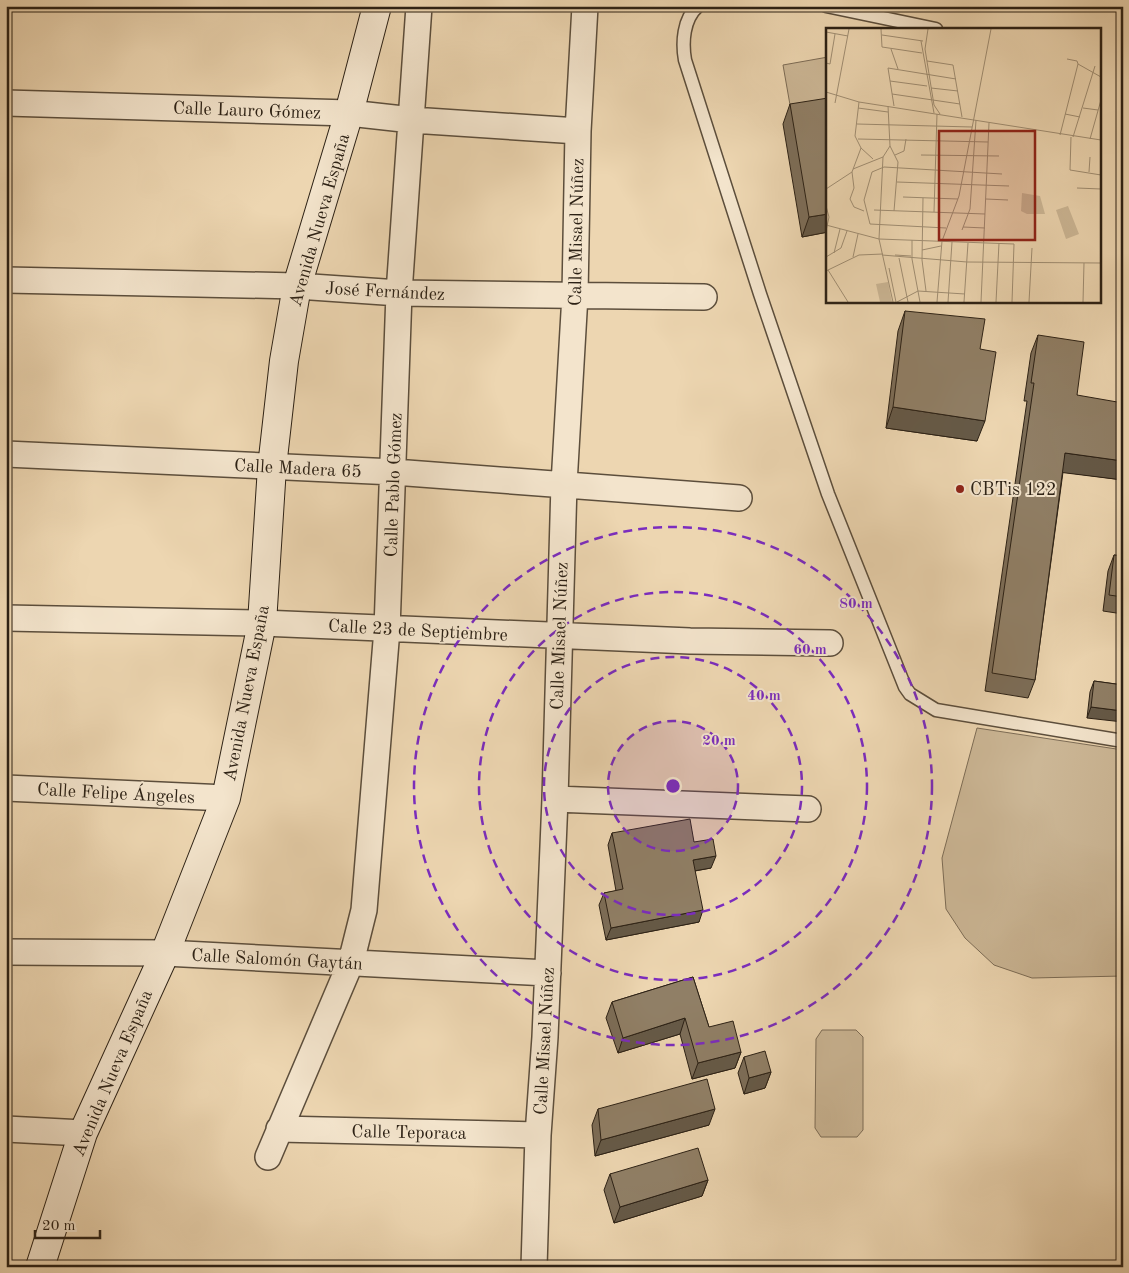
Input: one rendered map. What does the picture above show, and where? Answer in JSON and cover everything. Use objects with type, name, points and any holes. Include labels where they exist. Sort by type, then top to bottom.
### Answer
[{"type":"main road","name":"Avenida Nueva España","points":[[40,1267],[83,1133],[165,953],[226,798],[262,623],[272,467],[284,361],[297,286],[349,113],[377,6]]},
{"type":"street","name":"Calle Pablo Gómez","points":[[351,962],[364,910],[387,629],[399,293],[419,6]]},
{"type":"street","name":"Calle Misael Núñez","points":[[534,1267],[538,1135],[548,973],[555,799],[558,636],[564,484],[576,295],[578,131],[585,6]]},
{"type":"street","name":"Calle Lauro Gómez","points":[[6,103],[349,113],[412,120],[578,131]]},
{"type":"street","name":"José Fernández","points":[[6,280],[297,286],[399,293],[704,297]]},
{"type":"street","name":"Calle Madera 65","points":[[6,454],[394,472],[739,498]]},
{"type":"street","name":"Calle 23 de Septiembre","points":[[6,618],[262,623],[690,642],[830,642]]},
{"type":"street","name":"Calle Felipe Ángeles","points":[[6,788],[226,798]]},
{"type":"street","points":[[555,799],[808,810]]},
{"type":"street","name":"Calle Salomón Gaytán","points":[[6,952],[165,953],[548,973]]},
{"type":"street","points":[[268,1157],[351,962]]},
{"type":"street","points":[[6,1129],[83,1133]]},
{"type":"street","name":"Calle Teporaca","points":[[279,1129],[538,1135]]},
{"type":"lane","points":[[698,6],[686,28],[683,44],[685,60],[760,294],[828,494],[905,687],[910,694],[936,710],[1123,741]]},
{"type":"lane","points":[[826,6],[931,28]]},
{"type":"shaded area","points":[[826,57],[826,116],[793,122],[783,65]]},
{"type":"shaded area","points":[[977,728],[1123,750],[1123,976],[1032,978],[994,965],[965,938],[946,909],[942,858]]},
{"type":"shaded area","points":[[822,1030],[856,1030],[863,1037],[863,1130],[857,1137],[821,1137],[815,1128],[816,1039]]},
{"type":"building","points":[[826,98],[826,214],[809,217],[790,104]]},
{"type":"building","points":[[905,311],[985,319],[980,349],[996,352],[985,421],[893,407]]},
{"type":"building","points":[[1038,335],[1084,342],[1077,395],[1123,403],[1123,461],[1065,453],[1035,680],[992,673],[1034,383],[1031,383]]},
{"type":"building","points":[[1114,555],[1123,556],[1123,597],[1109,595]]},
{"type":"building","points":[[1094,681],[1123,685],[1123,711],[1091,707]]},
{"type":"building","points":[[690,819],[694,842],[713,839],[716,856],[693,860],[703,910],[611,928],[604,893],[623,889],[612,833]]},
{"type":"building","points":[[693,977],[709,1027],[733,1021],[741,1052],[698,1063],[685,1018],[623,1038],[612,1002]]},
{"type":"building","points":[[765,1051],[771,1072],[749,1078],[744,1057]]},
{"type":"building","points":[[707,1079],[715,1109],[601,1140],[598,1109]]},
{"type":"building","points":[[698,1148],[708,1180],[620,1207],[610,1174]]},
{"type":"place","name":"CBTis 122","points":[[960,489]]}]
